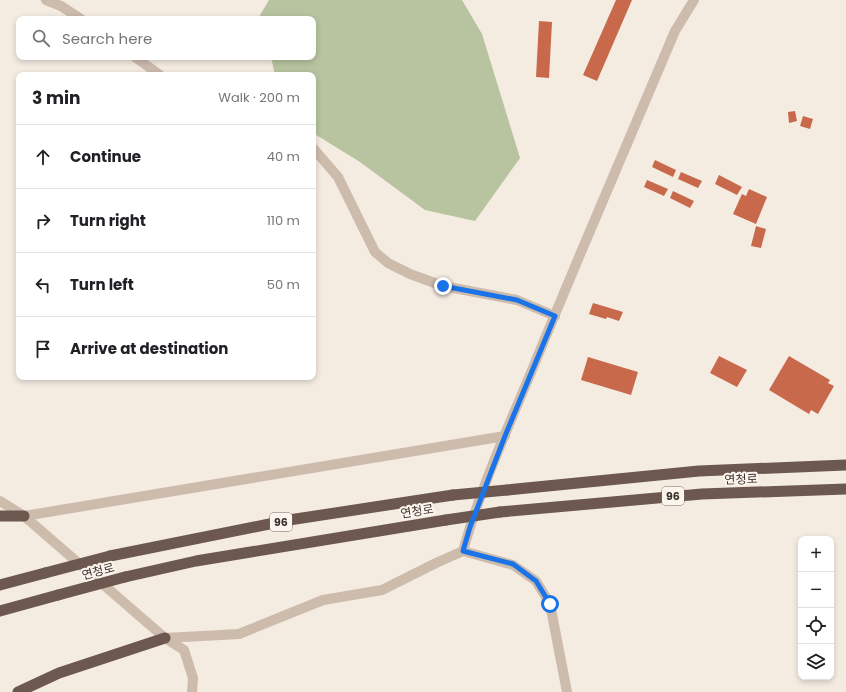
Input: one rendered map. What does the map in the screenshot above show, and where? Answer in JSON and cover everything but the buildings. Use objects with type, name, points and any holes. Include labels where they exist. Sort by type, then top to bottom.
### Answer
[{"type":"highway","name":"연청로","points":[[0,585],[110,556],[289,520],[453,495],[699,471],[846,465]]},
{"type":"highway","name":"연청로","points":[[0,611],[125,577],[196,561],[500,512],[702,494],[846,489]]},
{"type":"highway","points":[[0,516],[24,516]]},
{"type":"highway","points":[[18,692],[59,673],[165,638]]},
{"type":"street","points":[[46,0],[61,6],[76,16]]},
{"type":"street","points":[[463,551],[470,527],[505,436],[555,316],[675,31],[694,0]]},
{"type":"street","points":[[139,60],[156,72]]},
{"type":"street","points":[[316,151],[338,177],[374,252],[388,263],[410,274],[443,286],[517,300],[555,316]]},
{"type":"street","points":[[24,516],[505,436]]},
{"type":"street","points":[[0,501],[24,516],[165,638],[184,650],[193,678],[192,692]]},
{"type":"street","points":[[165,638],[239,634],[323,600],[382,590],[463,551],[513,564],[536,581],[550,604],[567,692]]},
{"type":"green space","points":[[269,0],[462,0],[482,34],[520,158],[475,221],[425,210],[360,162],[316,135],[316,72],[274,72],[272,60],[316,60],[316,16],[260,15]]},
{"type":"route","points":[[443,286],[517,300],[537,307],[555,316],[505,436],[470,527],[463,551],[489,559],[513,564],[536,581],[550,604]]}]
